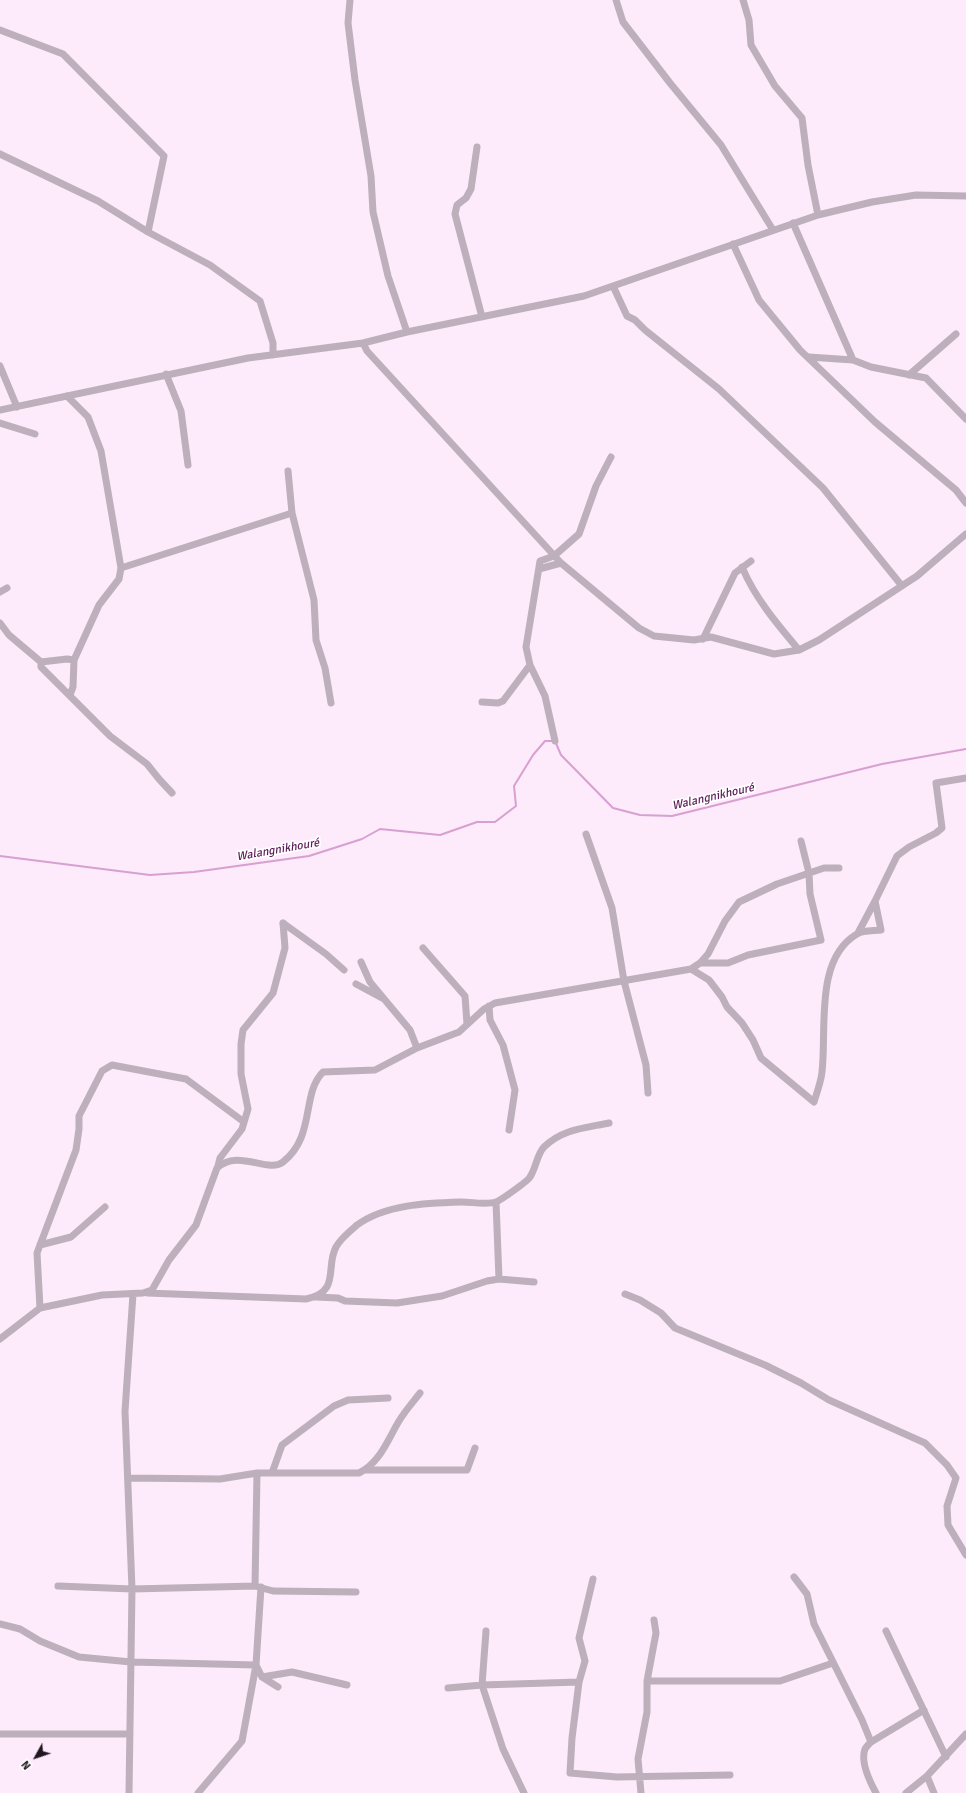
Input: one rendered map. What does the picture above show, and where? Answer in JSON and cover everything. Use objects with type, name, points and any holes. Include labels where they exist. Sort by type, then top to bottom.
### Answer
[{"type":"street","points":[[350,0],[348,22],[355,80],[371,176],[373,212],[388,276],[407,332]]},
{"type":"street","points":[[616,0],[623,22],[670,83],[721,145],[773,230]]},
{"type":"street","points":[[743,0],[749,20],[751,45],[775,86],[802,118],[808,166],[818,215]]},
{"type":"street","points":[[0,30],[63,54],[164,156],[148,232]]},
{"type":"street","points":[[477,148],[470,189],[466,198],[457,205],[455,214],[482,317]]},
{"type":"street","points":[[0,154],[98,201],[148,232],[210,265],[260,301],[273,342],[273,355]]},
{"type":"street","points":[[0,410],[248,358],[363,343],[407,332],[584,296],[818,215],[872,202],[916,195],[966,196]]},
{"type":"street","points":[[793,223],[853,360]]},
{"type":"street","points":[[734,244],[759,300],[800,350],[875,422],[956,490],[966,504]]},
{"type":"street","points":[[613,286],[627,316],[635,320],[645,330],[719,390],[823,488],[902,586]]},
{"type":"street","points":[[909,375],[956,334]]},
{"type":"street","points":[[363,343],[367,351],[554,556],[639,628],[654,636],[694,640],[711,637],[774,654],[799,650],[819,640],[917,576],[966,534]]},
{"type":"street","points":[[809,357],[853,360],[871,367],[926,378],[966,419]]},
{"type":"street","points":[[0,366],[17,407]]},
{"type":"street","points":[[166,374],[181,411],[188,465]]},
{"type":"street","points":[[67,396],[88,417],[101,451],[121,568],[119,579],[100,605],[74,660],[73,687],[70,695]]},
{"type":"street","points":[[0,423],[35,434]]},
{"type":"street","points":[[555,740],[545,696],[530,665],[526,647],[540,561],[554,556],[579,534],[596,486],[611,457]]},
{"type":"street","points":[[288,470],[292,513],[314,600],[316,640],[325,668],[331,703]]},
{"type":"street","points":[[121,568],[292,513]]},
{"type":"street","points":[[704,639],[735,573],[751,561]]},
{"type":"street","points":[[539,568],[561,563]]},
{"type":"street","points":[[742,567],[747,580],[774,619],[799,650]]},
{"type":"street","points":[[0,592],[7,588]]},
{"type":"street","points":[[0,623],[10,635],[41,662],[41,667],[110,736],[147,764],[159,780],[172,792]]},
{"type":"street","points":[[41,662],[68,659],[74,660]]},
{"type":"street","points":[[482,702],[498,703],[504,701],[530,665]]},
{"type":"street","points":[[691,969],[709,980],[722,996],[727,1007],[742,1023],[753,1040],[760,1058],[814,1102],[822,1073],[825,998],[829,977],[835,960],[846,943],[858,933],[898,856],[909,847],[936,833],[942,828],[936,783],[966,778]]},
{"type":"street","points":[[586,834],[612,908],[624,981],[646,1065],[648,1093]]},
{"type":"street","points":[[700,963],[728,963],[748,955],[821,940],[810,894],[809,873],[801,841]]},
{"type":"street","points":[[217,1168],[222,1163],[239,1160],[253,1161],[269,1166],[282,1163],[298,1147],[307,1122],[316,1079],[323,1072],[375,1070],[417,1048],[459,1032],[489,1006],[496,1003],[691,969],[700,963],[708,954],[725,921],[740,902],[777,884],[809,873],[824,868],[839,868]]},
{"type":"street","points":[[858,933],[881,930],[875,901]]},
{"type":"street","points":[[143,1293],[152,1290],[169,1260],[196,1225],[220,1158],[242,1129],[248,1109],[241,1074],[241,1044],[243,1030],[273,993],[285,948],[282,923],[326,954],[344,970]]},
{"type":"street","points":[[423,948],[465,996],[467,1024]]},
{"type":"street","points":[[361,962],[370,982],[410,1030],[417,1048]]},
{"type":"street","points":[[356,984],[386,1000]]},
{"type":"street","points":[[489,1006],[490,1020],[503,1045],[515,1090],[509,1130]]},
{"type":"street","points":[[40,1308],[37,1253],[76,1150],[79,1116],[102,1071],[112,1066],[186,1079],[244,1122]]},
{"type":"street","points":[[316,1297],[325,1289],[330,1280],[335,1248],[339,1241],[357,1225],[375,1215],[410,1206],[439,1203],[496,1202],[530,1179],[543,1148],[563,1133],[609,1124]]},
{"type":"street","points":[[496,1202],[500,1279]]},
{"type":"street","points":[[40,1245],[71,1237],[105,1207]]},
{"type":"street","points":[[0,1339],[40,1308],[102,1295],[143,1293],[306,1299],[316,1297],[338,1298],[345,1301],[397,1303],[442,1296],[488,1280],[500,1279],[534,1282]]},
{"type":"street","points":[[129,1793],[132,1589],[125,1411],[133,1294]]},
{"type":"street","points":[[625,1294],[640,1300],[661,1313],[675,1328],[765,1365],[801,1383],[829,1400],[925,1443],[947,1465],[956,1478],[947,1506],[948,1525],[966,1555]]},
{"type":"street","points":[[366,1470],[379,1455],[400,1420],[420,1393]]},
{"type":"street","points":[[272,1473],[282,1445],[334,1406],[348,1400],[388,1398]]},
{"type":"street","points":[[128,1478],[220,1479],[257,1473],[359,1473],[366,1470],[467,1470],[475,1448]]},
{"type":"street","points":[[198,1793],[242,1742],[256,1665],[258,1587],[257,1473]]},
{"type":"street","points":[[794,1577],[806,1594],[814,1624],[859,1713],[871,1742]]},
{"type":"street","points":[[593,1579],[579,1638],[586,1661],[580,1682],[572,1738],[570,1774],[638,1777],[730,1775]]},
{"type":"street","points":[[58,1586],[132,1589],[258,1587],[272,1591],[356,1592]]},
{"type":"street","points":[[640,1793],[638,1758],[647,1712],[647,1681],[656,1633],[654,1620]]},
{"type":"street","points":[[0,1624],[20,1629],[40,1640],[79,1657],[131,1662],[256,1665]]},
{"type":"street","points":[[486,1631],[482,1684],[503,1749],[524,1793]]},
{"type":"street","points":[[886,1631],[946,1757]]},
{"type":"street","points":[[647,1681],[780,1681],[833,1663]]},
{"type":"street","points":[[256,1665],[262,1677],[278,1687]]},
{"type":"street","points":[[262,1677],[292,1672],[347,1685]]},
{"type":"street","points":[[448,1688],[482,1684],[580,1682]]},
{"type":"street","points":[[876,1793],[870,1782],[864,1759],[865,1749],[871,1742],[924,1710]]},
{"type":"street","points":[[0,1734],[130,1734]]},
{"type":"street","points":[[906,1793],[927,1776],[966,1734]]},
{"type":"street","points":[[927,1776],[934,1793]]},
{"type":"waterway","name":"Walangnikhouré","points":[[0,856],[150,875],[194,872],[309,856],[362,839],[380,829],[440,835],[477,822],[495,822],[516,806],[514,786],[533,755],[545,741],[555,741],[561,755],[613,808],[640,815],[672,816],[882,764],[966,749]]}]
